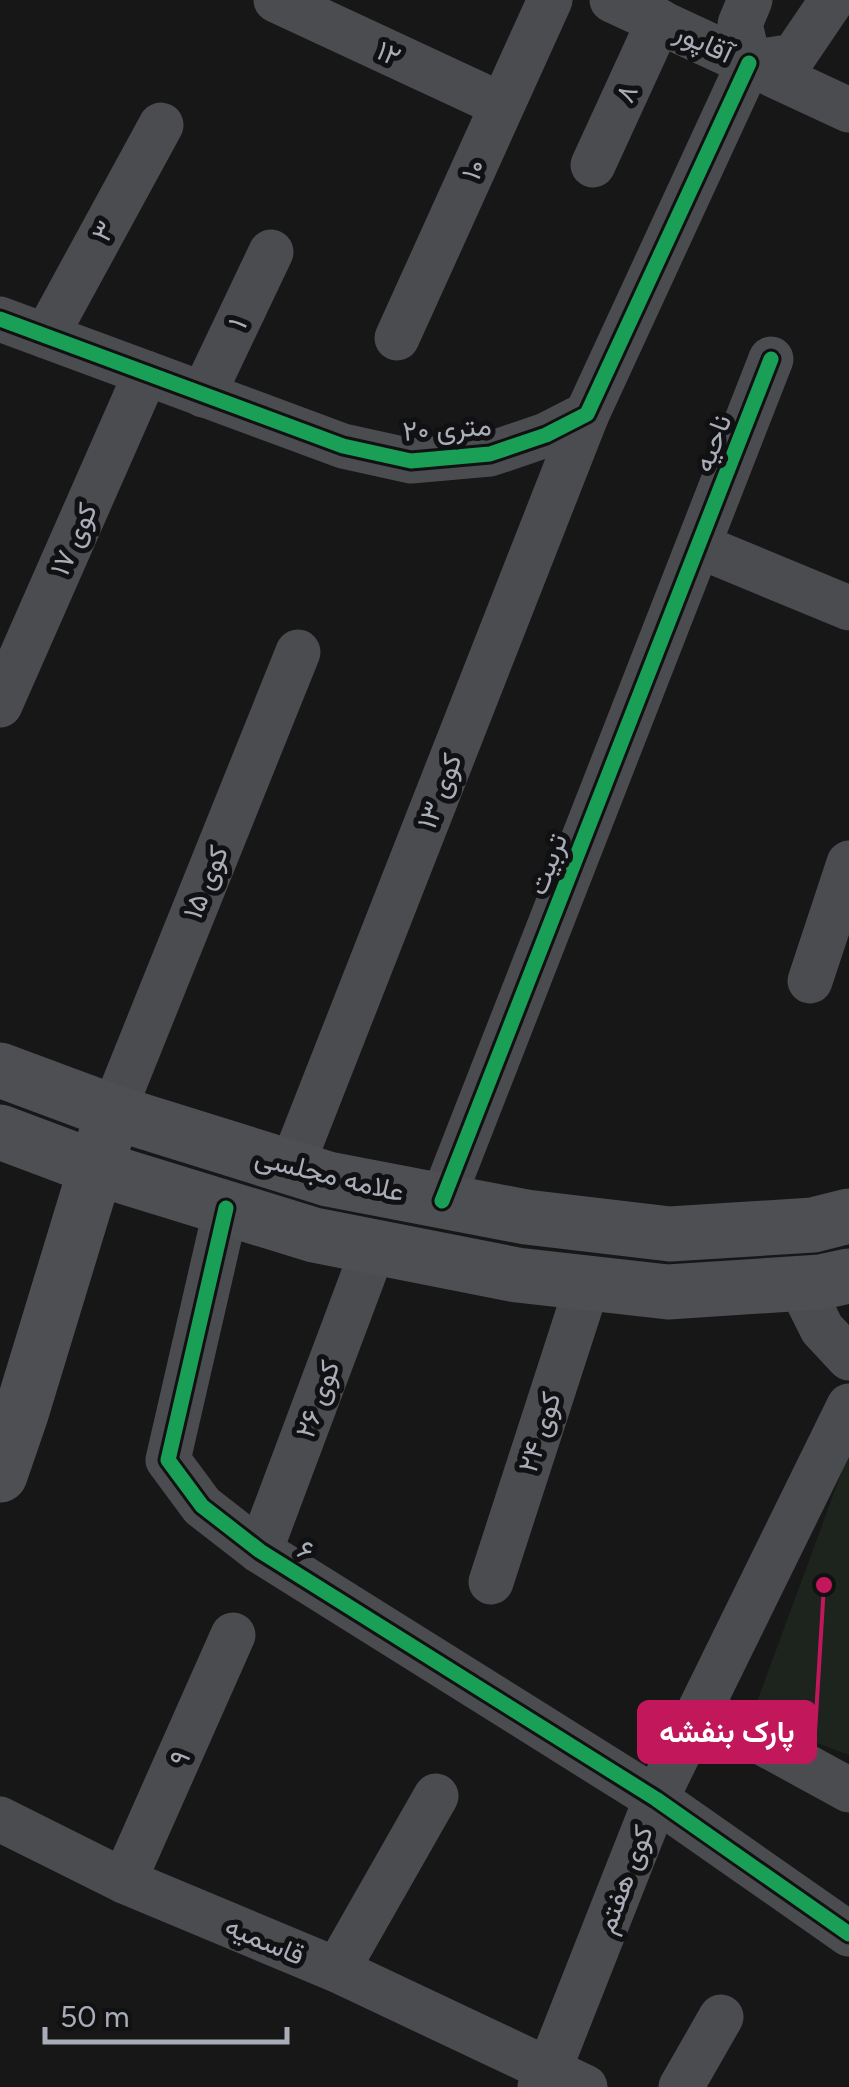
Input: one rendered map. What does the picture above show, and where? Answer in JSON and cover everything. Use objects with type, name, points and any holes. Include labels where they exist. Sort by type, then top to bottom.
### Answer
[{"type":"main road","name":"علامه مجلسی","points":[[0,1070],[113,1112],[291,1168],[526,1217],[670,1234],[812,1225],[849,1216]]},
{"type":"main road","points":[[0,1476],[11,1410],[113,1112]]},
{"type":"main road","points":[[0,1132],[96,1168],[314,1235],[517,1275],[668,1292],[824,1280],[790,1226]]},
{"type":"street","name":"۱۲","points":[[276,0],[502,105]]},
{"type":"street","name":"۱۰","points":[[397,338],[550,0]]},
{"type":"street","name":"آقاپور","points":[[612,0],[849,110]]},
{"type":"street","points":[[587,414],[749,63],[740,24],[750,0]]},
{"type":"street","points":[[749,63],[794,56],[832,0]]},
{"type":"street","name":"۸","points":[[593,165],[659,22]]},
{"type":"street","name":"۳","points":[[46,336],[161,125]]},
{"type":"street","name":"۱","points":[[203,395],[271,252]]},
{"type":"street","name":"۲۰ متری","points":[[0,319],[343,446],[411,461],[490,454],[546,435],[587,414]]},
{"type":"street","name":"ناحیه","points":[[699,546],[771,359]]},
{"type":"street","name":"کوی ۱۷","points":[[0,705],[146,373]]},
{"type":"street","name":"کوی ۱۳","points":[[291,1168],[587,414]]},
{"type":"street","points":[[699,546],[849,608]]},
{"type":"street","name":"تربیت","points":[[442,1201],[699,546]]},
{"type":"street","name":"کوی ۱۵","points":[[113,1112],[298,652]]},
{"type":"street","points":[[810,981],[849,863]]},
{"type":"street","name":"۶","points":[[226,1208],[168,1460],[202,1506],[260,1551],[656,1799],[849,1934]]},
{"type":"street","name":"کوی ۲۶","points":[[260,1551],[374,1247]]},
{"type":"street","points":[[824,1280],[822,1329],[849,1358]]},
{"type":"street","name":"کوی ۲۴","points":[[490,1582],[588,1283]]},
{"type":"street","name":"کوی هفتم","points":[[558,2081],[656,1799],[849,1406]]},
{"type":"street","name":"۹","points":[[124,1881],[233,1635]]},
{"type":"street","points":[[701,1709],[849,1790]]},
{"type":"street","points":[[336,1970],[436,1796]]},
{"type":"street","name":"قاسمیه","points":[[0,1819],[124,1881],[336,1970],[558,2081]]},
{"type":"street","points":[[681,2087],[721,2017]]},
{"type":"shaded area","points":[[849,1452],[849,1755],[751,1718]]},
{"type":"cycle path","points":[[0,319],[343,446],[411,461],[490,454],[546,435],[587,414],[749,63]]},
{"type":"cycle path","points":[[442,1201],[771,359]]},
{"type":"cycle path","points":[[226,1208],[168,1460],[202,1506],[260,1551],[656,1799],[849,1934]]},
{"type":"place","name":"پارک بنفشه","points":[[824,1585]]}]
